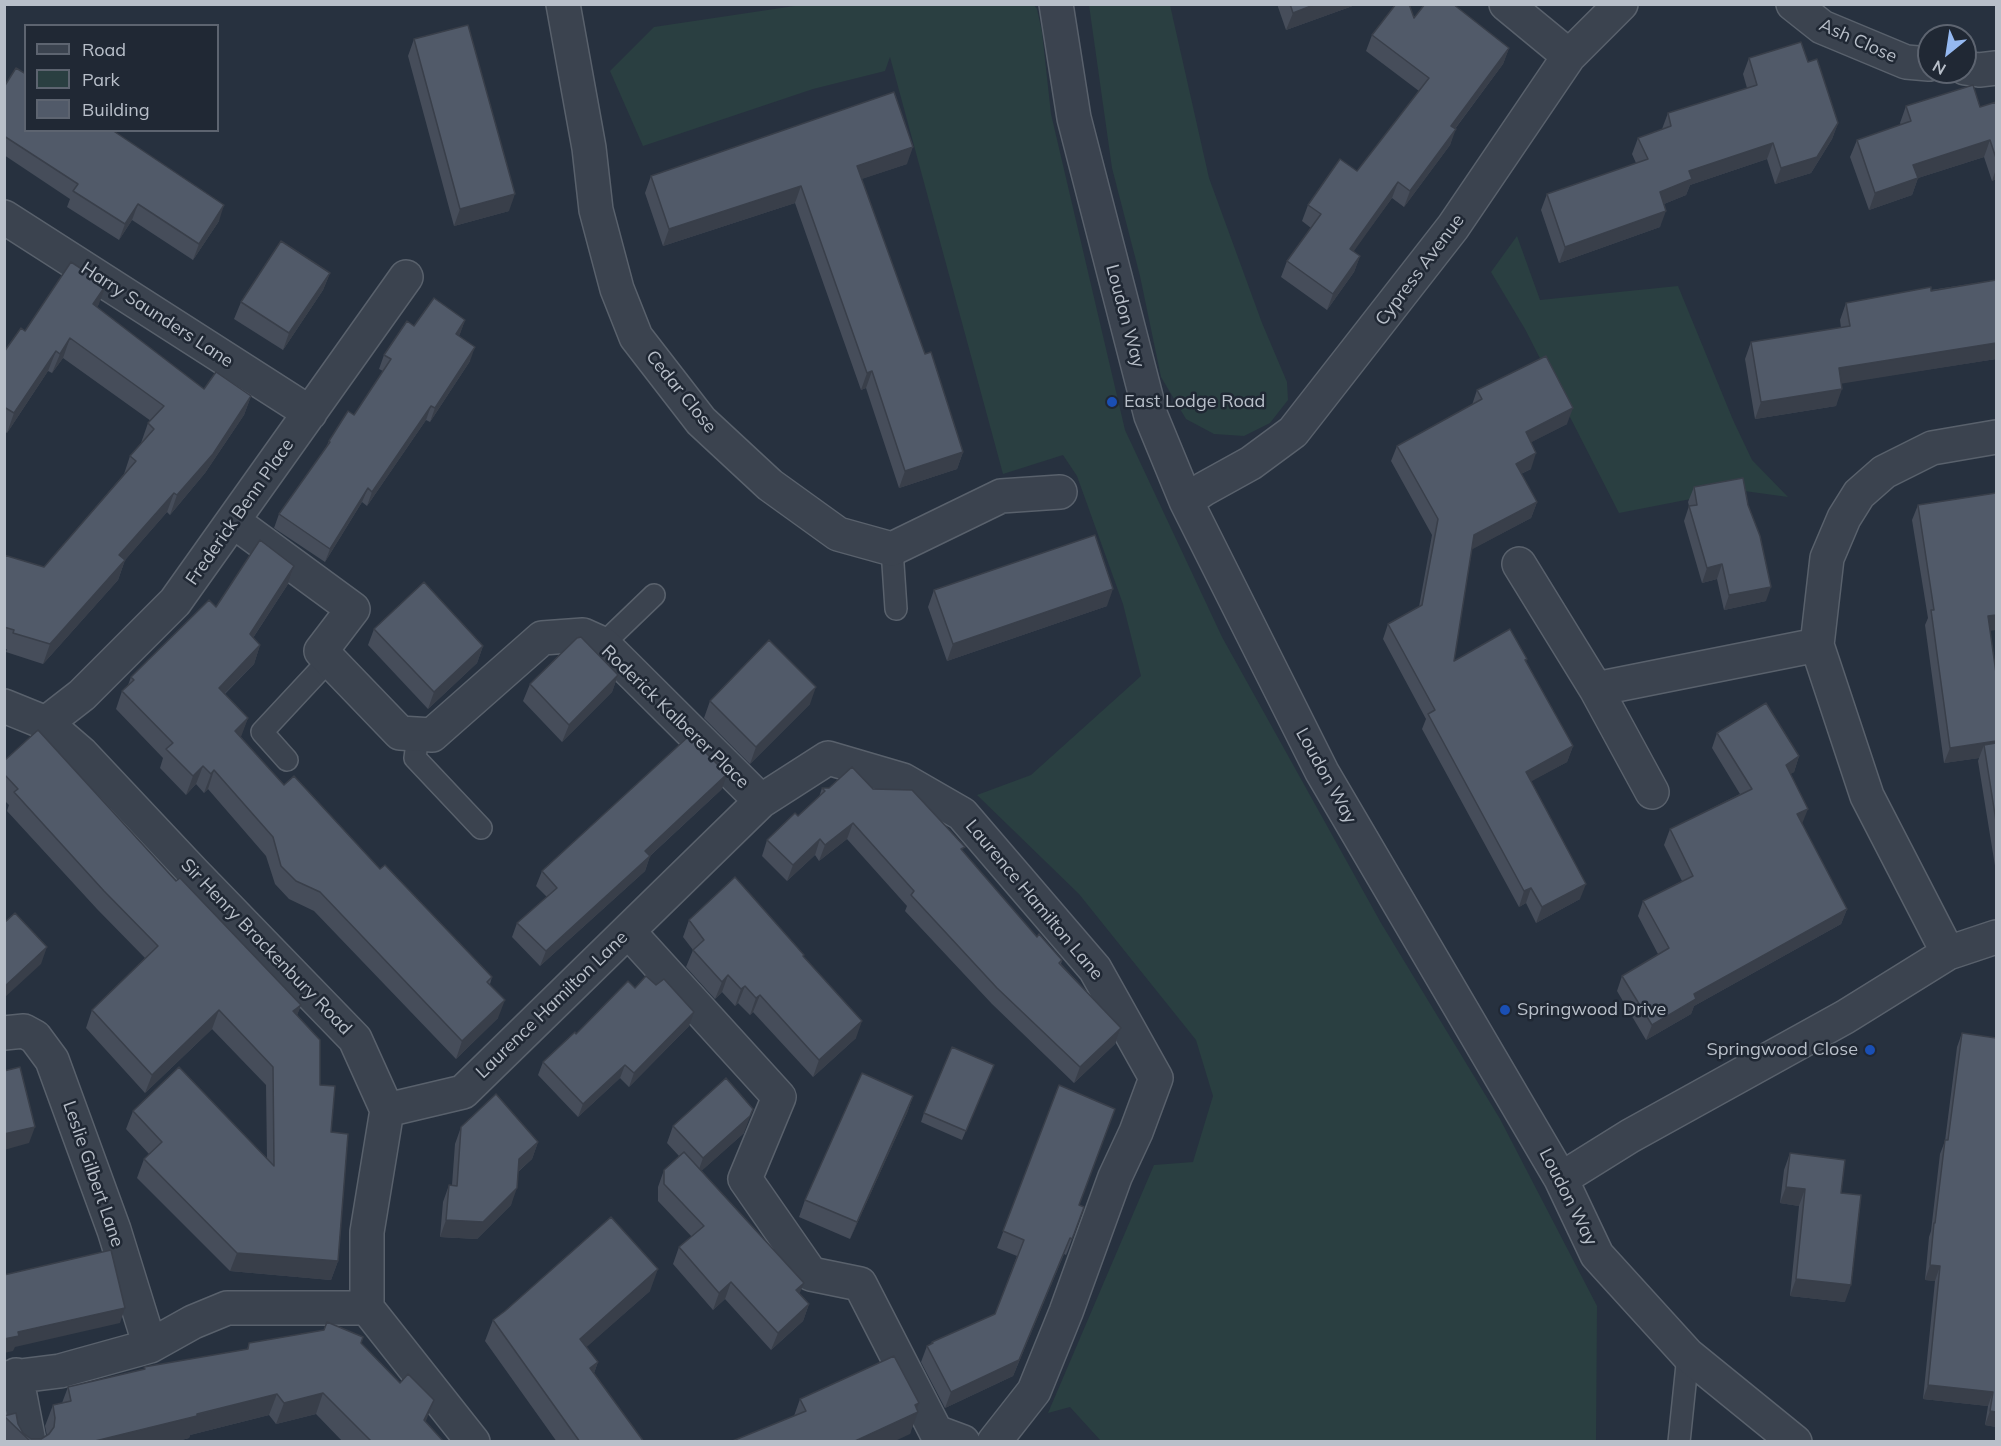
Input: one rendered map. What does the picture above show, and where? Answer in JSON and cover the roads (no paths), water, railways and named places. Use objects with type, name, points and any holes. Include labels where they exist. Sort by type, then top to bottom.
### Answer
[{"type":"street","name":"Cedar Close","points":[[563,4],[589,148],[596,210],[617,289],[636,337],[701,422],[770,485],[838,534],[892,549]]},
{"type":"street","name":"Loudon Way","points":[[1056,4],[1074,118],[1151,416],[1186,501],[1322,772],[1561,1179],[1597,1255],[1688,1355],[1795,1442]]},
{"type":"street","points":[[1506,4],[1569,56]]},
{"type":"street","name":"Cypress Avenue","points":[[1186,501],[1251,463],[1293,432],[1453,227],[1569,56],[1621,4]]},
{"type":"street","name":"Ash Close","points":[[1793,4],[1822,27],[1906,62],[1917,63]]},
{"type":"street","points":[[1977,70],[1996,68]]},
{"type":"street","name":"Harry Saunders Lane","points":[[4,217],[310,413]]},
{"type":"street","name":"Frederick Benn Place","points":[[46,723],[82,695],[175,602],[406,277]]},
{"type":"street","points":[[1948,953],[1867,796],[1817,645],[1827,558],[1844,518],[1859,494],[1884,472],[1932,448],[1996,437]]},
{"type":"street","points":[[892,549],[1001,496],[1060,492]]},
{"type":"street","points":[[234,522],[353,609],[321,651],[400,733],[418,735]]},
{"type":"street","points":[[1519,564],[1596,689],[1652,792]]},
{"type":"street","name":"Roderick Kalberer Place","points":[[418,735],[432,735],[542,639],[583,635],[603,644],[761,801]]},
{"type":"street","points":[[1596,689],[1817,645]]},
{"type":"street","name":"Sir Henry Brackenbury Road","points":[[4,706],[46,723],[82,754],[355,1039],[387,1110]]},
{"type":"street","name":"Laurence Hamilton Lane","points":[[387,1110],[463,1092],[761,801],[828,758],[903,780],[962,813],[1095,969],[1156,1078],[1136,1132],[1115,1177],[1066,1312],[1034,1391],[994,1442]]},
{"type":"street","points":[[628,931],[779,1097],[745,1179],[811,1274],[860,1284],[936,1432],[963,1442]]},
{"type":"street","points":[[1561,1179],[1630,1136],[1845,1017],[1948,953],[1996,937]]},
{"type":"street","name":"Leslie Gilbert Lane","points":[[27,1028],[52,1060],[114,1230],[150,1346]]},
{"type":"street","points":[[387,1110],[367,1232],[367,1308],[473,1442]]},
{"type":"street","points":[[29,1442],[10,1376],[60,1371],[150,1346],[193,1322],[227,1308],[367,1308]]},
{"type":"lane","points":[[892,549],[896,609]]},
{"type":"lane","points":[[603,644],[654,595]]},
{"type":"lane","points":[[287,760],[262,732],[329,660]]},
{"type":"lane","points":[[418,735],[415,758],[481,828]]},
{"type":"lane","points":[[1679,1442],[1688,1355]]},
{"type":"place","name":"East Lodge Road","points":[[1112,402]]},
{"type":"place","name":"Springwood Drive","points":[[1505,1010]]},
{"type":"place","name":"Springwood Close","points":[[1870,1050]]}]
